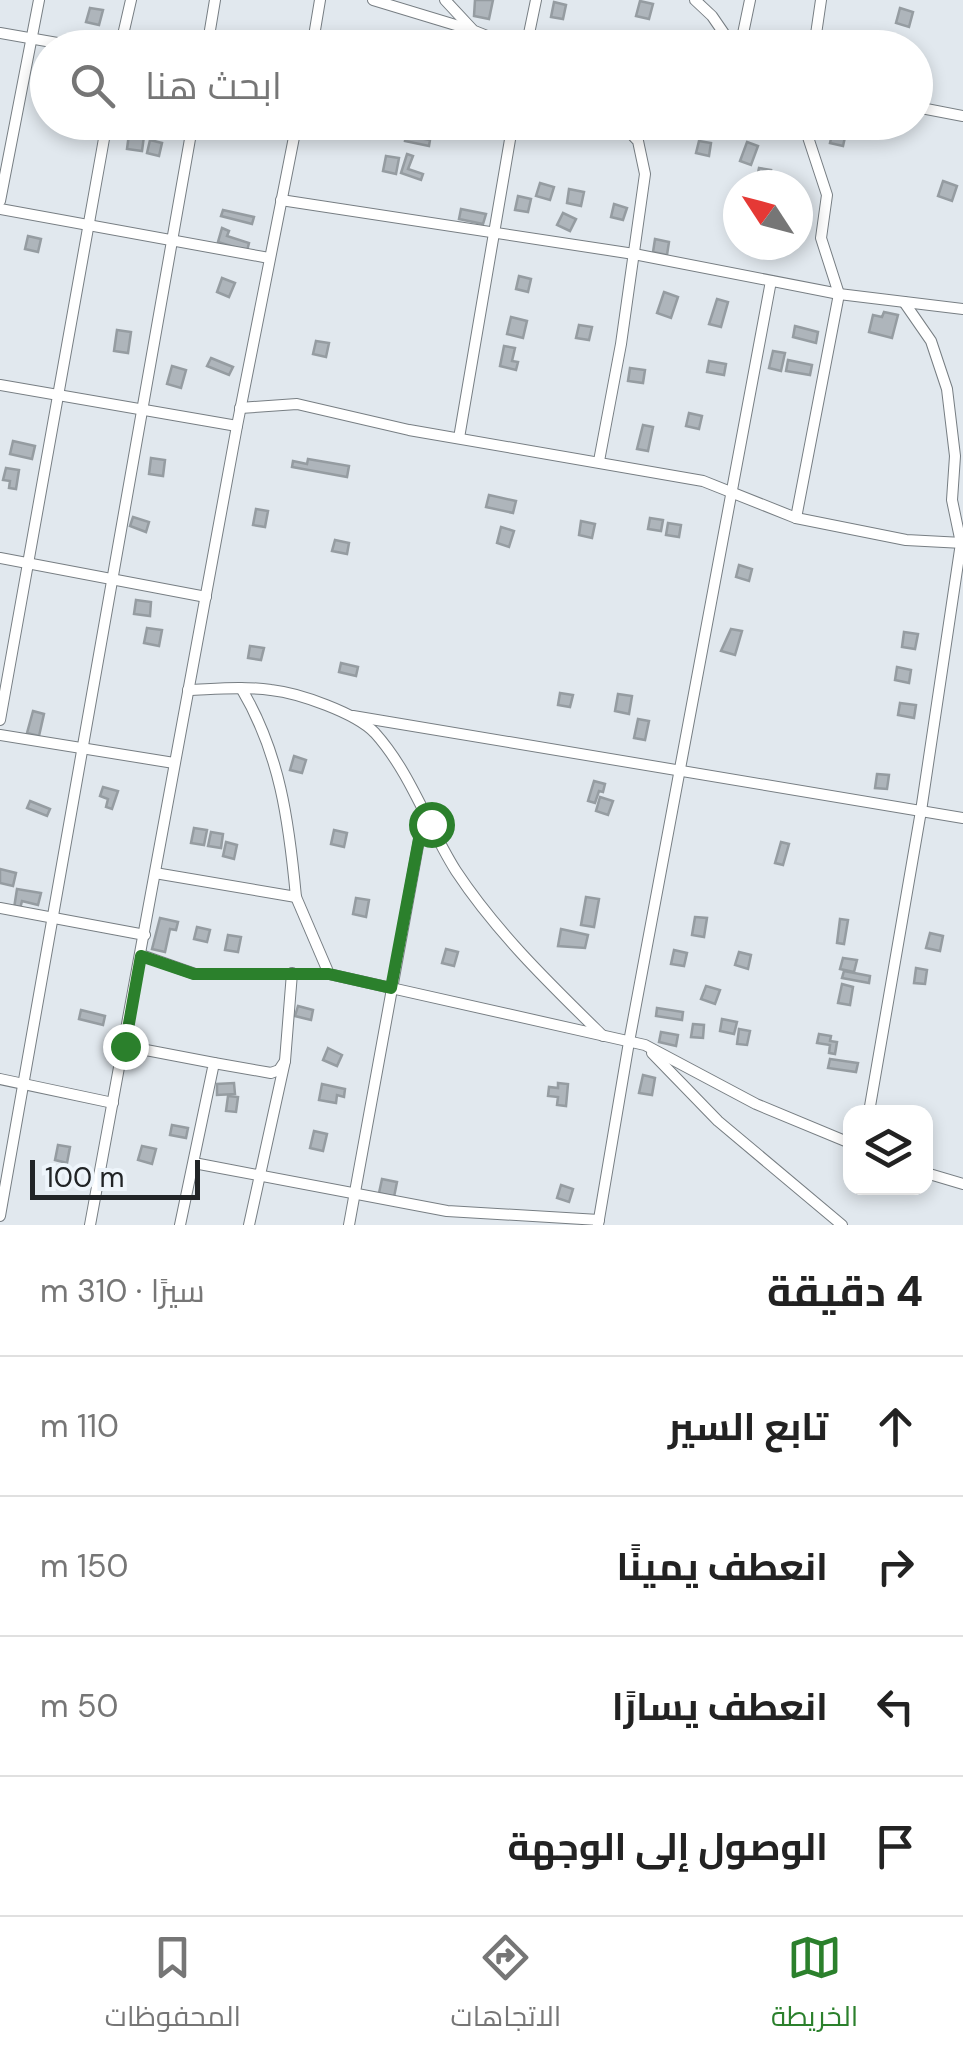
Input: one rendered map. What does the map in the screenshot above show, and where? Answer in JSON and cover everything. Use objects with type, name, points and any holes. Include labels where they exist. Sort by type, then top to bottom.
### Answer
[{"type":"street","points":[[34,30],[40,0]]},
{"type":"street","points":[[124,30],[131,0]]},
{"type":"street","points":[[210,30],[215,0]]},
{"type":"street","points":[[315,30],[320,0]]},
{"type":"street","points":[[373,0],[472,30]]},
{"type":"street","points":[[445,0],[472,30]]},
{"type":"street","points":[[530,30],[536,0]]},
{"type":"street","points":[[696,0],[723,30]]},
{"type":"street","points":[[742,30],[750,0]]},
{"type":"street","points":[[817,30],[821,0]]},
{"type":"street","points":[[0,33],[30,39]]},
{"type":"street","points":[[0,201],[30,49]]},
{"type":"street","points":[[933,110],[963,116]]},
{"type":"street","points":[[0,720],[104,140]]},
{"type":"street","points":[[0,1216],[191,140]]},
{"type":"street","points":[[90,1225],[236,426],[293,140]]},
{"type":"street","points":[[459,438],[510,140]]},
{"type":"street","points":[[598,461],[645,174],[644,156],[637,140]]},
{"type":"street","points":[[796,518],[839,294],[821,238],[827,195],[809,140]]},
{"type":"street","points":[[281,200],[634,254],[839,294],[963,309]]},
{"type":"street","points":[[0,209],[270,258]]},
{"type":"street","points":[[194,1163],[447,1211],[599,1223],[771,281]]},
{"type":"street","points":[[870,1105],[922,811],[962,543],[952,500],[955,456],[947,389],[931,341],[904,302]]},
{"type":"street","points":[[0,386],[236,426]]},
{"type":"street","points":[[240,408],[298,404],[703,482],[796,518],[906,540],[962,543]]},
{"type":"street","points":[[0,558],[206,598]]},
{"type":"street","points":[[241,688],[256,712],[274,757],[288,818],[296,897],[329,974]]},
{"type":"street","points":[[188,690],[275,690],[353,716],[963,818]]},
{"type":"street","points":[[353,716],[374,732],[399,766],[455,869],[485,911],[528,963],[604,1038]]},
{"type":"street","points":[[0,735],[174,763]]},
{"type":"street","points":[[349,1225],[424,812]]},
{"type":"street","points":[[155,873],[296,897]]},
{"type":"street","points":[[0,908],[145,934]]},
{"type":"street","points":[[141,956],[194,974],[329,974],[645,1045],[756,1104],[843,1140]]},
{"type":"street","points":[[249,1225],[285,1061],[292,972]]},
{"type":"street","points":[[645,1045],[718,1121],[842,1225]]},
{"type":"street","points":[[125,1046],[271,1073],[285,1061]]},
{"type":"street","points":[[180,1225],[214,1063]]},
{"type":"street","points":[[0,1078],[113,1103]]},
{"type":"street","points":[[933,1175],[963,1184]]},
{"type":"building","points":[[475,0],[493,0],[489,19],[474,16]]},
{"type":"building","points":[[640,1],[653,4],[649,19],[636,16]]},
{"type":"building","points":[[554,2],[566,5],[563,19],[551,17]]},
{"type":"building","points":[[90,8],[103,10],[99,25],[86,22]]},
{"type":"building","points":[[900,8],[913,12],[909,27],[896,23]]},
{"type":"building","points":[[128,140],[143,140],[142,151],[127,149]]},
{"type":"building","points":[[150,140],[162,143],[159,156],[147,153]]},
{"type":"building","points":[[405,140],[430,140],[429,146]]},
{"type":"building","points":[[699,141],[711,143],[709,156],[696,153]]},
{"type":"building","points":[[747,142],[758,146],[751,165],[740,161]]},
{"type":"building","points":[[407,154],[413,156],[408,169],[423,174],[421,180],[401,173]]},
{"type":"building","points":[[386,156],[399,158],[396,174],[383,171]]},
{"type":"building","points":[[943,181],[957,186],[952,201],[938,196]]},
{"type":"building","points":[[540,183],[554,187],[550,200],[536,196]]},
{"type":"building","points":[[569,189],[584,192],[581,206],[567,203]]},
{"type":"building","points":[[518,196],[531,199],[528,212],[515,210]]},
{"type":"building","points":[[614,204],[627,208],[623,220],[611,217]]},
{"type":"building","points":[[461,209],[486,214],[483,224],[459,219]]},
{"type":"building","points":[[223,210],[254,217],[252,224],[221,216]]},
{"type":"building","points":[[563,213],[576,219],[570,231],[557,225]]},
{"type":"building","points":[[222,228],[229,231],[227,236],[249,243],[247,251],[218,242]]},
{"type":"building","points":[[28,236],[41,239],[38,252],[25,249]]},
{"type":"building","points":[[655,239],[669,242],[667,255],[653,252]]},
{"type":"building","points":[[519,276],[531,279],[528,292],[516,289]]},
{"type":"building","points":[[222,278],[235,283],[229,297],[217,292]]},
{"type":"building","points":[[664,292],[678,297],[671,318],[657,313]]},
{"type":"building","points":[[717,299],[728,302],[721,327],[709,324]]},
{"type":"building","points":[[884,312],[898,315],[892,338],[869,332],[873,315],[882,317]]},
{"type":"building","points":[[511,317],[527,321],[523,338],[507,334]]},
{"type":"building","points":[[579,325],[592,327],[589,340],[576,338]]},
{"type":"building","points":[[795,326],[818,332],[816,343],[793,337]]},
{"type":"building","points":[[117,330],[131,332],[128,353],[114,351]]},
{"type":"building","points":[[316,341],[329,343],[326,357],[313,354]]},
{"type":"building","points":[[504,346],[515,348],[512,361],[518,362],[516,370],[500,366]]},
{"type":"building","points":[[773,351],[785,353],[781,371],[769,368]]},
{"type":"building","points":[[211,358],[233,367],[229,375],[207,366]]},
{"type":"building","points":[[788,360],[812,365],[810,375],[786,371]]},
{"type":"building","points":[[709,361],[726,364],[724,375],[707,372]]},
{"type":"building","points":[[172,366],[186,370],[181,388],[167,384]]},
{"type":"building","points":[[630,368],[645,370],[643,383],[628,381]]},
{"type":"building","points":[[689,413],[702,416],[699,429],[686,426]]},
{"type":"building","points":[[643,425],[653,427],[648,451],[637,449]]},
{"type":"building","points":[[13,441],[35,446],[32,459],[10,454]]},
{"type":"building","points":[[151,458],[165,460],[163,476],[149,474]]},
{"type":"building","points":[[308,459],[349,466],[347,477],[292,467],[293,461],[307,464]]},
{"type":"building","points":[[6,468],[19,470],[16,489],[9,488],[10,481],[3,480]]},
{"type":"building","points":[[489,495],[516,501],[513,513],[486,507]]},
{"type":"building","points":[[256,509],[268,511],[265,527],[253,525]]},
{"type":"building","points":[[133,517],[149,522],[146,532],[130,526]]},
{"type":"building","points":[[650,518],[663,520],[661,531],[648,529]]},
{"type":"building","points":[[581,521],[595,524],[592,538],[579,535]]},
{"type":"building","points":[[668,523],[681,525],[679,537],[666,535]]},
{"type":"building","points":[[501,527],[514,531],[509,547],[497,543]]},
{"type":"building","points":[[335,540],[349,543],[347,554],[332,551]]},
{"type":"building","points":[[739,565],[752,569],[749,581],[736,577]]},
{"type":"building","points":[[136,600],[151,602],[150,616],[134,614]]},
{"type":"building","points":[[147,628],[162,630],[159,646],[144,643]]},
{"type":"building","points":[[731,629],[742,631],[735,655],[721,651]]},
{"type":"building","points":[[904,632],[918,634],[915,649],[902,647]]},
{"type":"building","points":[[250,646],[264,648],[261,660],[248,658]]},
{"type":"building","points":[[341,663],[358,667],[356,676],[339,672]]},
{"type":"building","points":[[897,667],[911,670],[909,683],[895,680]]},
{"type":"building","points":[[560,693],[573,695],[570,707],[558,705]]},
{"type":"building","points":[[618,694],[632,696],[629,714],[615,711]]},
{"type":"building","points":[[900,703],[916,705],[914,718],[898,715]]},
{"type":"building","points":[[33,711],[44,714],[39,736],[27,733]]},
{"type":"building","points":[[638,719],[649,721],[645,740],[634,738]]},
{"type":"building","points":[[294,756],[306,760],[302,773],[290,770]]},
{"type":"building","points":[[877,774],[889,775],[887,789],[875,788]]},
{"type":"building","points":[[594,781],[605,784],[595,803],[588,801]]},
{"type":"building","points":[[103,787],[118,791],[112,809],[106,807],[108,799],[100,796]]},
{"type":"building","points":[[600,797],[613,801],[608,815],[596,811]]},
{"type":"building","points":[[30,801],[50,809],[47,816],[27,808]]},
{"type":"building","points":[[194,828],[207,830],[204,845],[191,843]]},
{"type":"building","points":[[334,830],[347,833],[344,847],[331,844]]},
{"type":"building","points":[[211,832],[223,834],[221,848],[208,846]]},
{"type":"building","points":[[226,842],[237,845],[234,859],[223,856]]},
{"type":"building","points":[[781,842],[789,844],[783,865],[775,863]]},
{"type":"building","points":[[0,869],[16,873],[13,886],[0,883]]},
{"type":"building","points":[[17,889],[41,893],[38,905],[22,901],[20,909],[14,908]]},
{"type":"building","points":[[586,897],[599,899],[594,927],[581,925]]},
{"type":"building","points":[[356,898],[369,900],[366,917],[353,914]]},
{"type":"building","points":[[695,917],[707,918],[704,937],[692,935]]},
{"type":"building","points":[[160,918],[178,922],[176,930],[170,929],[165,952],[152,949]]},
{"type":"building","points":[[840,919],[848,920],[844,944],[837,943]]},
{"type":"building","points":[[197,927],[210,930],[207,942],[194,939]]},
{"type":"building","points":[[561,929],[588,935],[585,948],[558,946]]},
{"type":"building","points":[[930,933],[943,936],[940,951],[926,948]]},
{"type":"building","points":[[228,935],[241,937],[238,952],[225,950]]},
{"type":"building","points":[[446,949],[458,952],[454,966],[442,963]]},
{"type":"building","points":[[674,950],[687,953],[684,966],[671,964]]},
{"type":"building","points":[[739,952],[751,955],[748,969],[735,965]]},
{"type":"building","points":[[843,958],[857,960],[854,972],[840,969]]},
{"type":"building","points":[[916,968],[927,970],[925,984],[914,983]]},
{"type":"building","points":[[844,971],[870,976],[869,983],[842,978]]},
{"type":"building","points":[[842,984],[853,987],[850,1005],[838,1003]]},
{"type":"building","points":[[706,986],[720,990],[715,1004],[701,999]]},
{"type":"building","points":[[298,1006],[313,1010],[311,1020],[295,1016]]},
{"type":"building","points":[[657,1008],[683,1012],[682,1020],[656,1016]]},
{"type":"building","points":[[81,1010],[105,1016],[103,1025],[79,1019]]},
{"type":"building","points":[[722,1019],[737,1022],[734,1034],[720,1031]]},
{"type":"building","points":[[693,1024],[704,1025],[703,1038],[691,1037]]},
{"type":"building","points":[[739,1029],[750,1031],[747,1045],[737,1044]]},
{"type":"building","points":[[661,1032],[678,1035],[676,1046],[659,1042]]},
{"type":"building","points":[[819,1034],[831,1036],[830,1041],[837,1042],[835,1054],[829,1053],[830,1045],[817,1043]]},
{"type":"building","points":[[328,1048],[342,1055],[337,1066],[323,1060]]},
{"type":"building","points":[[830,1059],[858,1063],[856,1072],[828,1068]]},
{"type":"building","points":[[643,1075],[655,1078],[652,1095],[639,1093]]},
{"type":"building","points":[[234,1083],[235,1094],[217,1095],[217,1084]]},
{"type":"building","points":[[558,1083],[568,1084],[566,1106],[557,1105],[558,1097],[548,1096],[549,1087],[558,1088]]},
{"type":"building","points":[[322,1084],[345,1089],[344,1097],[337,1095],[336,1103],[319,1100]]},
{"type":"building","points":[[228,1096],[238,1097],[236,1112],[226,1111]]},
{"type":"building","points":[[172,1125],[188,1128],[186,1138],[170,1135]]},
{"type":"building","points":[[314,1131],[327,1134],[323,1151],[310,1148]]},
{"type":"building","points":[[58,1145],[70,1147],[67,1163],[55,1160]]},
{"type":"building","points":[[142,1146],[156,1149],[152,1164],[138,1160]]},
{"type":"building","points":[[382,1179],[397,1182],[394,1197],[379,1193]]},
{"type":"building","points":[[561,1185],[573,1189],[569,1202],[557,1198]]},
{"type":"route","points":[[125,1046],[141,956],[194,974],[329,974],[391,988],[424,812],[431,824]]}]
